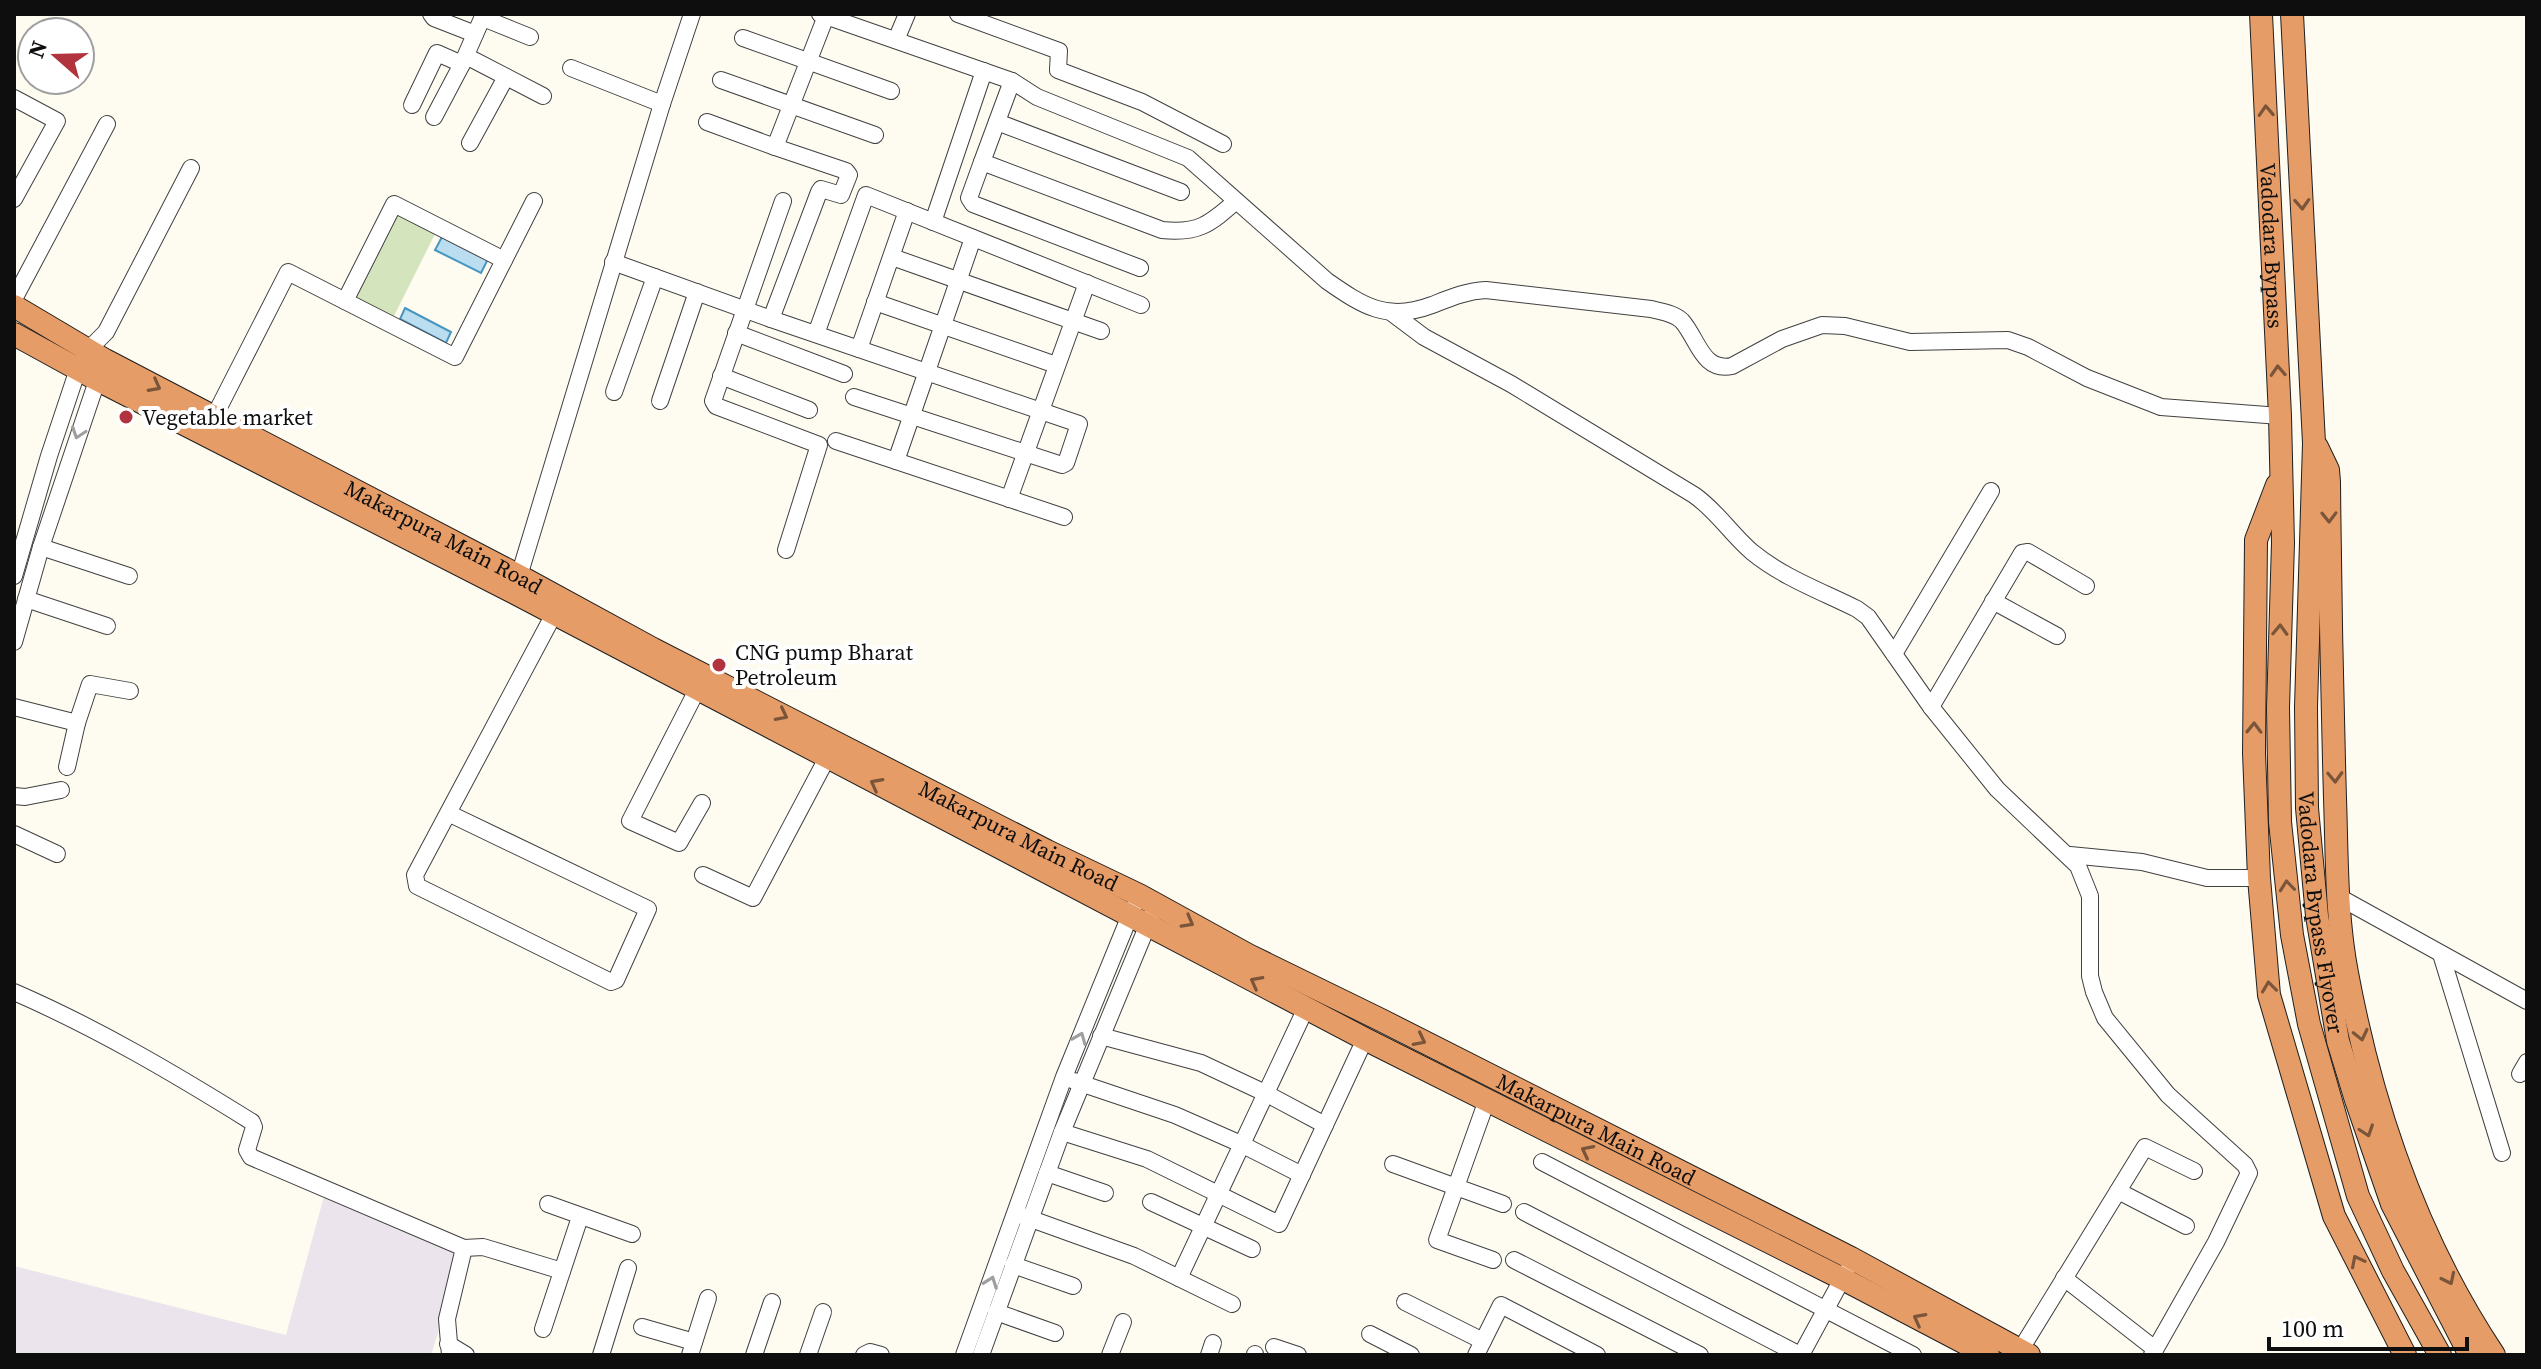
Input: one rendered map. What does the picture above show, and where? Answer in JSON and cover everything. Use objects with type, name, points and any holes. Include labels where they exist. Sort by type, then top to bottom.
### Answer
[{"type":"highway","name":"Vadodara Bypass","points":[[2261,14],[2281,477]]},
{"type":"highway","name":"Vadodara Bypass","points":[[2292,14],[2314,443]]},
{"type":"highway","name":"Makarpura Main Road","points":[[14,306],[92,364],[175,417],[653,649],[1148,900],[1248,955],[1381,1020],[1847,1269],[1988,1355]]},
{"type":"highway","name":"Makarpura Main Road","points":[[14,334],[214,417],[516,584],[554,614],[1365,1039],[1487,1100],[2025,1352]]},
{"type":"highway","name":"Vadodara Bypass Flyover","points":[[2314,443],[2306,707],[2307,808],[2317,916],[2338,1041],[2392,1204],[2470,1355]]},
{"type":"highway","points":[[2314,443],[2328,470],[2329,482],[2333,731],[2339,897],[2346,971],[2376,1094],[2416,1213],[2464,1310],[2494,1355]]},
{"type":"highway","name":"Vadodara Bypass Flyover","points":[[2281,477],[2280,822],[2292,935],[2303,994],[2358,1196],[2393,1271],[2440,1355]]},
{"type":"highway","points":[[2281,477],[2256,540],[2254,753],[2259,878],[2269,995],[2334,1216],[2405,1355]]},
{"type":"street","points":[[431,14],[434,18],[475,34]]},
{"type":"street","points":[[516,584],[692,14]]},
{"type":"street","points":[[896,40],[907,14]]},
{"type":"street","points":[[958,14],[991,20],[1059,51],[1058,70],[1142,102],[1223,144]]},
{"type":"street","points":[[775,147],[823,15],[1012,81],[1037,97],[1188,158],[1327,281],[1364,305],[1392,313],[1424,337],[1511,384],[1694,495],[1712,508],[1749,549],[1779,571],[1868,617],[1931,707],[2008,801],[2070,855],[2083,876],[2090,896],[2090,976],[2105,1018],[2168,1095],[2245,1165],[2249,1173],[2216,1242],[2153,1352],[2064,1278]]},
{"type":"street","points":[[434,117],[483,16],[530,37]]},
{"type":"street","points":[[743,38],[891,91]]},
{"type":"street","points":[[412,105],[437,53],[506,77],[543,96]]},
{"type":"street","points":[[571,68],[662,104]]},
{"type":"street","points":[[933,222],[984,71]]},
{"type":"street","points":[[470,143],[506,77]]},
{"type":"street","points":[[721,80],[875,135]]},
{"type":"street","points":[[1012,81],[969,198],[973,204],[1140,268]]},
{"type":"street","points":[[14,98],[57,121],[14,199]]},
{"type":"street","points":[[707,122],[846,171],[849,175],[841,195],[821,189],[819,192],[771,319]]},
{"type":"street","points":[[997,122],[1181,192]]},
{"type":"street","points":[[14,299],[107,124]]},
{"type":"street","points":[[982,162],[1162,230],[1191,230],[1207,226],[1236,201]]},
{"type":"street","points":[[14,576],[49,456],[106,332],[191,168]]},
{"type":"street","points":[[816,334],[866,195],[1141,305]]},
{"type":"street","points":[[214,417],[288,272],[455,357],[534,201]]},
{"type":"street","points":[[783,201],[713,401],[716,406],[819,445],[786,550]]},
{"type":"street","points":[[345,301],[394,204],[504,260]]},
{"type":"street","points":[[859,349],[907,211]]},
{"type":"street","points":[[896,461],[973,238]]},
{"type":"street","points":[[892,257],[1101,331]]},
{"type":"street","points":[[613,262],[1079,423],[1066,463],[1062,465],[854,397]]},
{"type":"street","points":[[614,392],[655,277]]},
{"type":"street","points":[[1009,499],[1087,283]]},
{"type":"street","points":[[1392,313],[1411,311],[1462,293],[1486,290],[1651,309],[1675,316],[1707,360],[1723,368],[1782,339],[1822,325],[1845,326],[1910,342],[2008,340],[2087,378],[2161,407],[2280,416]]},
{"type":"street","points":[[660,401],[697,292]]},
{"type":"street","points":[[875,302],[1056,365]]},
{"type":"street","points":[[736,333],[844,374]]},
{"type":"street","points":[[14,642],[92,364]]},
{"type":"street","points":[[721,376],[809,410]]},
{"type":"street","points":[[836,441],[1064,517]]},
{"type":"street","points":[[1894,654],[1991,491]]},
{"type":"street","points":[[41,547],[129,576]]},
{"type":"street","points":[[1931,707],[2024,552],[2086,586]]},
{"type":"street","points":[[26,599],[107,626]]},
{"type":"street","points":[[1993,601],[2057,636]]},
{"type":"street","points":[[448,813],[648,909],[616,980],[611,982],[414,882],[415,875],[448,813],[554,614]]},
{"type":"street","points":[[67,767],[90,684],[130,691]]},
{"type":"street","points":[[697,690],[630,821],[679,843],[702,803]]},
{"type":"street","points":[[14,707],[77,723]]},
{"type":"street","points":[[703,875],[753,898],[827,758]]},
{"type":"street","points":[[14,796],[61,790]]},
{"type":"street","points":[[14,834],[57,854]]},
{"type":"street","points":[[2070,855],[2142,862],[2207,878],[2259,878]]},
{"type":"street","points":[[2339,897],[2527,1001]]},
{"type":"street","points":[[981,1355],[1013,1265],[1023,1216],[1064,1077],[1148,900]]},
{"type":"street","points":[[964,1355],[1023,1216],[1047,1173],[1101,1036],[1138,921]]},
{"type":"street","points":[[2441,954],[2502,1153]]},
{"type":"street","points":[[14,992],[76,1020],[252,1122],[254,1127],[247,1150],[251,1157],[464,1248],[483,1247],[562,1271]]},
{"type":"street","points":[[1179,1278],[1306,1008]]},
{"type":"street","points":[[1101,1036],[1201,1063],[1325,1125]]},
{"type":"street","points":[[1062,1132],[1147,1159],[1279,1224],[1365,1039]]},
{"type":"street","points":[[1064,1077],[1175,1115],[1302,1175]]},
{"type":"street","points":[[1487,1100],[1437,1240],[1493,1260]]},
{"type":"street","points":[[2025,1352],[2064,1278],[2145,1147],[2194,1171]]},
{"type":"street","points":[[1542,1162],[1913,1355]]},
{"type":"street","points":[[1393,1164],[1503,1204]]},
{"type":"street","points":[[1047,1173],[1105,1193]]},
{"type":"street","points":[[2118,1191],[2186,1226]]},
{"type":"street","points":[[1151,1202],[1252,1249]]},
{"type":"street","points":[[548,1204],[632,1234]]},
{"type":"street","points":[[1524,1212],[1801,1355],[1847,1269]]},
{"type":"street","points":[[1023,1216],[1134,1256],[1232,1304]]},
{"type":"street","points":[[543,1329],[580,1217]]},
{"type":"street","points":[[464,1248],[445,1346],[466,1355]]},
{"type":"street","points":[[1514,1260],[1700,1355]]},
{"type":"street","points":[[1013,1265],[1073,1286]]},
{"type":"street","points":[[601,1355],[628,1268]]},
{"type":"street","points":[[642,1327],[692,1349],[708,1298]]},
{"type":"street","points":[[754,1355],[772,1302]]},
{"type":"street","points":[[1405,1302],[1483,1350],[1503,1305],[1597,1355]]},
{"type":"street","points":[[808,1355],[823,1312]]},
{"type":"street","points":[[996,1312],[1055,1333]]},
{"type":"street","points":[[1110,1355],[1123,1322]]},
{"type":"street","points":[[1370,1334],[1411,1355]]},
{"type":"street","points":[[1274,1347],[1298,1355]]},
{"type":"street","points":[[864,1355],[870,1352],[881,1355]]},
{"type":"shaded area","points":[[326,1189],[460,1247],[461,1261],[431,1355],[14,1355],[14,1266],[286,1335]]},
{"type":"green space","points":[[396,212],[436,232],[394,316],[354,296]]},
{"type":"water","points":[[443,235],[488,259],[481,273],[435,250]]},
{"type":"water","points":[[405,308],[451,332],[446,343],[400,319]]},
{"type":"place","name":"Vegetable market","points":[[126,417]]},
{"type":"place","name":"CNG pump Bharat Petroleum","points":[[719,665]]}]
